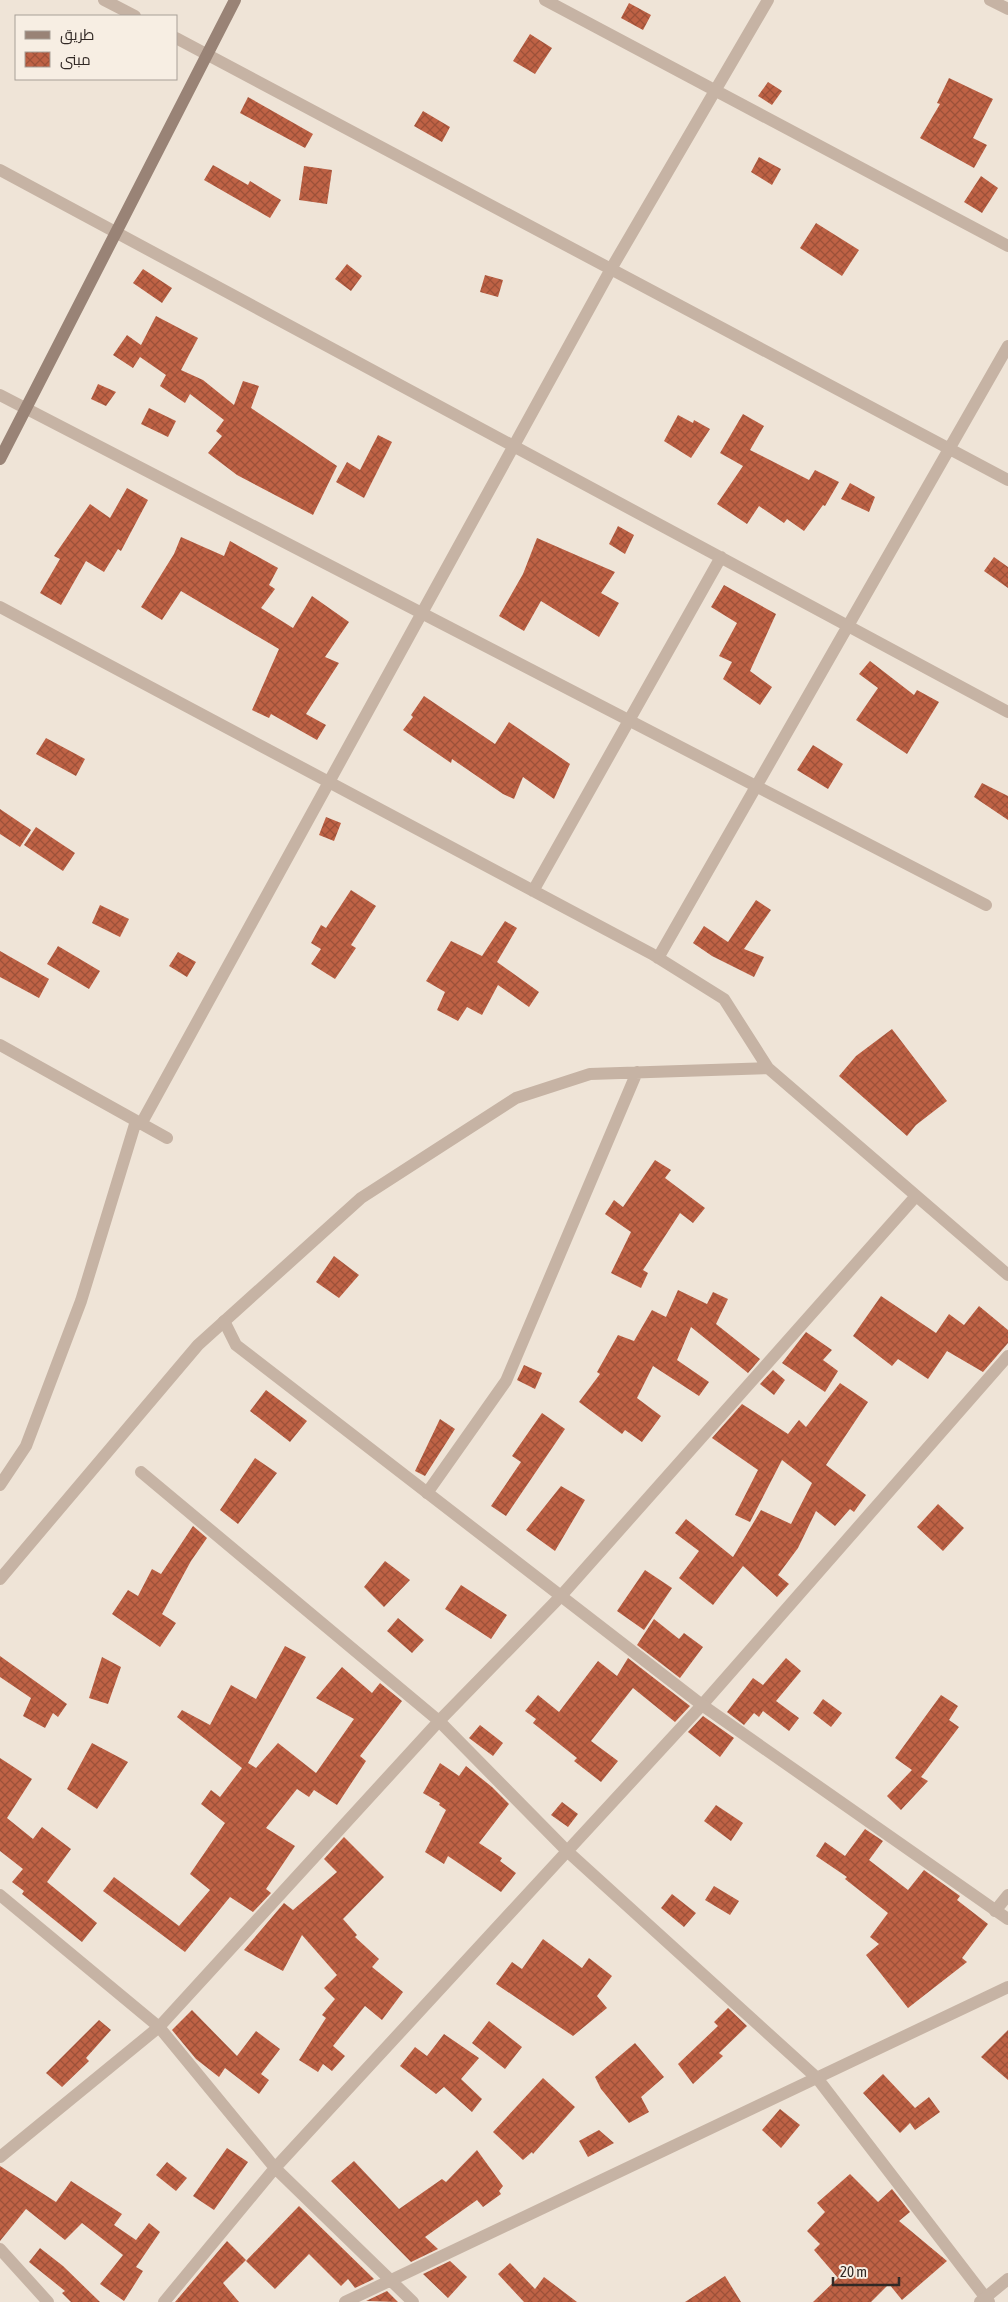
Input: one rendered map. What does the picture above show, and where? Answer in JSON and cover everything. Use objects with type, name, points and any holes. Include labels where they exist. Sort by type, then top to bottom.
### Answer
[{"type":"main road","points":[[0,459],[235,0]]},
{"type":"street","points":[[104,0],[133,15]]},
{"type":"street","points":[[544,0],[1008,246]]},
{"type":"street","points":[[0,1485],[26,1446],[82,1301],[139,1122],[329,782],[611,269],[768,0]]},
{"type":"street","points":[[990,0],[1008,9]]},
{"type":"street","points":[[178,39],[1008,480]]},
{"type":"street","points":[[0,170],[117,231],[1008,712]]},
{"type":"street","points":[[658,958],[1008,346]]},
{"type":"street","points":[[0,395],[986,905]]},
{"type":"street","points":[[533,890],[721,557]]},
{"type":"street","points":[[0,607],[533,890],[658,958],[724,999],[768,1068],[1008,1275]]},
{"type":"street","points":[[0,1045],[167,1138]]},
{"type":"street","points":[[0,1579],[198,1345],[361,1198],[516,1098],[590,1074],[768,1068]]},
{"type":"street","points":[[427,1493],[506,1381],[637,1072]]},
{"type":"street","points":[[0,2157],[159,2027],[439,1721],[560,1596],[916,1196]]},
{"type":"street","points":[[224,1322],[236,1345],[702,1705],[1008,1919]]},
{"type":"street","points":[[164,2302],[275,2168],[702,1705],[1008,1356]]},
{"type":"street","points":[[141,1472],[439,1721],[567,1851],[817,2078],[985,2300],[1008,2279]]},
{"type":"street","points":[[0,1895],[159,2027],[275,2168],[413,2302]]},
{"type":"street","points":[[996,1911],[1008,1895]]},
{"type":"street","points":[[345,2302],[392,2282],[1008,1987]]},
{"type":"street","points":[[0,2249],[48,2302]]},
{"type":"building","points":[[629,3],[651,15],[643,30],[621,18]]},
{"type":"building","points":[[530,34],[552,48],[535,74],[513,61]]},
{"type":"building","points":[[949,78],[993,99],[973,138],[987,145],[974,168],[920,138],[940,104],[937,103]]},
{"type":"building","points":[[768,82],[782,91],[772,105],[758,96]]},
{"type":"building","points":[[248,97],[313,134],[305,148],[240,113]]},
{"type":"building","points":[[423,111],[450,127],[442,142],[414,126]]},
{"type":"building","points":[[759,157],[781,169],[772,185],[751,172]]},
{"type":"building","points":[[213,165],[248,185],[250,181],[281,200],[270,218],[204,180]]},
{"type":"building","points":[[304,166],[332,170],[327,204],[299,200]]},
{"type":"building","points":[[981,176],[998,188],[982,213],[964,202]]},
{"type":"building","points":[[816,223],[859,250],[842,276],[800,248]]},
{"type":"building","points":[[347,264],[362,276],[351,291],[335,279]]},
{"type":"building","points":[[143,269],[172,288],[162,303],[133,283]]},
{"type":"building","points":[[485,275],[503,280],[498,297],[480,292]]},
{"type":"building","points":[[156,316],[198,338],[181,370],[203,380],[234,405],[243,381],[259,386],[251,408],[337,466],[313,515],[237,475],[208,453],[222,436],[216,431],[224,420],[190,394],[185,403],[160,386],[166,375],[140,357],[133,368],[113,355],[127,335],[141,345]]},
{"type":"building","points":[[98,384],[116,392],[106,406],[91,399]]},
{"type":"building","points":[[149,408],[176,421],[168,437],[141,424]]},
{"type":"building","points":[[743,414],[764,426],[750,450],[809,480],[815,470],[839,482],[825,506],[823,505],[804,531],[787,519],[784,523],[759,506],[747,524],[717,504],[743,466],[720,453]]},
{"type":"building","points":[[678,415],[693,423],[694,420],[710,429],[691,458],[664,441]]},
{"type":"building","points":[[378,435],[392,442],[364,498],[336,482],[347,462],[360,470]]},
{"type":"building","points":[[850,483],[875,497],[869,512],[841,499]]},
{"type":"building","points":[[127,488],[148,500],[121,551],[118,549],[104,572],[86,561],[61,605],[40,593],[60,559],[54,556],[90,504],[110,518]]},
{"type":"building","points":[[618,526],[634,535],[625,554],[609,544]]},
{"type":"building","points":[[181,537],[224,556],[230,541],[278,568],[269,585],[275,589],[261,608],[293,628],[312,596],[349,622],[325,657],[339,663],[306,714],[326,725],[317,740],[271,714],[269,718],[252,710],[279,649],[181,591],[162,620],[141,607],[174,554]]},
{"type":"building","points":[[537,538],[615,572],[601,593],[619,603],[599,637],[541,601],[524,631],[499,616],[523,574]]},
{"type":"building","points":[[994,557],[1008,567],[1008,588],[984,571]]},
{"type":"building","points":[[724,585],[776,614],[750,671],[772,687],[760,705],[723,679],[732,662],[719,656],[737,623],[711,607]]},
{"type":"building","points":[[870,661],[914,695],[917,690],[939,702],[907,754],[856,720],[878,688],[859,674]]},
{"type":"building","points":[[424,696],[495,744],[509,722],[570,764],[554,799],[523,777],[514,799],[503,794],[452,759],[451,763],[403,730],[413,717],[411,715]]},
{"type":"building","points":[[46,738],[85,759],[76,776],[36,754]]},
{"type":"building","points":[[813,745],[843,764],[828,789],[797,770]]},
{"type":"building","points":[[982,783],[1008,796],[1008,820],[974,797]]},
{"type":"building","points":[[0,809],[31,830],[20,847],[0,834]]},
{"type":"building","points":[[326,817],[341,823],[334,841],[319,835]]},
{"type":"building","points":[[36,827],[75,853],[63,871],[24,845]]},
{"type":"building","points":[[351,890],[376,906],[351,945],[356,948],[335,979],[311,964],[321,949],[311,943],[321,925],[326,928]]},
{"type":"building","points":[[756,900],[771,910],[744,949],[764,957],[754,977],[712,956],[693,943],[704,926],[728,942]]},
{"type":"building","points":[[100,905],[129,919],[120,937],[92,923]]},
{"type":"building","points":[[505,921],[517,928],[497,962],[539,992],[529,1007],[498,985],[482,1015],[467,1007],[458,1021],[437,1010],[445,992],[426,981],[451,941],[482,956]]},
{"type":"building","points":[[58,946],[100,971],[89,989],[47,964]]},
{"type":"building","points":[[0,951],[49,979],[39,998],[0,977]]},
{"type":"building","points":[[178,952],[196,962],[187,977],[169,966]]},
{"type":"building","points":[[892,1029],[947,1101],[916,1125],[907,1136],[839,1076],[856,1056]]},
{"type":"building","points":[[655,1160],[671,1170],[665,1178],[705,1208],[693,1223],[680,1213],[643,1270],[648,1273],[641,1288],[611,1273],[631,1232],[605,1214],[614,1200],[623,1207]]},
{"type":"building","points":[[334,1256],[359,1275],[339,1298],[316,1282]]},
{"type":"building","points":[[678,1290],[707,1304],[713,1292],[728,1299],[716,1324],[760,1359],[748,1373],[691,1327],[677,1360],[709,1382],[699,1396],[653,1366],[637,1398],[661,1416],[642,1442],[625,1430],[622,1434],[579,1402],[600,1374],[597,1372],[618,1335],[634,1341],[652,1310],[666,1317]]},
{"type":"building","points":[[881,1296],[936,1333],[949,1314],[964,1325],[979,1306],[1008,1330],[1008,1343],[983,1372],[947,1351],[928,1379],[898,1359],[892,1366],[853,1336]]},
{"type":"building","points":[[806,1332],[832,1350],[823,1360],[838,1371],[825,1392],[782,1363]]},
{"type":"building","points":[[524,1365],[542,1373],[535,1389],[517,1380]]},
{"type":"building","points":[[773,1370],[785,1380],[774,1395],[760,1384]]},
{"type":"building","points":[[840,1383],[868,1402],[826,1465],[866,1495],[854,1512],[850,1509],[835,1526],[816,1511],[798,1548],[778,1575],[789,1584],[777,1597],[743,1566],[713,1605],[679,1578],[699,1551],[675,1533],[686,1519],[733,1557],[761,1510],[791,1524],[812,1483],[782,1460],[750,1522],[735,1515],[758,1470],[712,1438],[742,1404],[788,1434],[799,1420],[806,1427]]},
{"type":"building","points":[[266,1390],[307,1421],[290,1442],[250,1411]]},
{"type":"building","points":[[542,1413],[565,1429],[506,1516],[491,1506],[521,1462],[512,1456]]},
{"type":"building","points":[[440,1419],[455,1429],[425,1476],[415,1471]]},
{"type":"building","points":[[255,1458],[277,1473],[238,1524],[220,1510]]},
{"type":"building","points":[[561,1486],[585,1500],[555,1551],[526,1530]]},
{"type":"building","points":[[938,1504],[964,1528],[943,1551],[917,1527]]},
{"type":"building","points":[[193,1526],[207,1538],[191,1561],[162,1614],[176,1623],[160,1647],[112,1614],[128,1590],[138,1596],[152,1569],[161,1574]]},
{"type":"building","points":[[385,1561],[410,1580],[384,1607],[364,1587]]},
{"type":"building","points":[[645,1570],[672,1588],[644,1630],[617,1611]]},
{"type":"building","points":[[461,1585],[507,1615],[491,1639],[445,1609]]},
{"type":"building","points":[[398,1618],[424,1640],[412,1653],[387,1631]]},
{"type":"building","points":[[654,1619],[679,1639],[684,1633],[703,1647],[680,1678],[637,1645]]},
{"type":"building","points":[[285,1646],[306,1657],[248,1763],[256,1768],[278,1743],[316,1773],[354,1719],[316,1698],[342,1667],[372,1693],[380,1683],[402,1701],[360,1756],[366,1761],[337,1805],[314,1790],[309,1797],[297,1789],[266,1828],[295,1846],[266,1889],[271,1893],[253,1912],[230,1897],[185,1952],[103,1891],[114,1877],[179,1926],[210,1890],[190,1874],[225,1823],[201,1804],[211,1790],[220,1797],[242,1768],[177,1717],[182,1710],[210,1725],[231,1685],[256,1699]]},
{"type":"building","points":[[0,1656],[67,1704],[58,1717],[53,1713],[45,1728],[23,1716],[31,1698],[0,1677]]},
{"type":"building","points":[[102,1657],[121,1667],[108,1704],[89,1698]]},
{"type":"building","points":[[628,1658],[690,1706],[675,1722],[633,1688],[591,1741],[618,1761],[601,1782],[574,1761],[577,1758],[533,1723],[536,1719],[525,1711],[538,1695],[559,1712],[598,1661],[617,1676]]},
{"type":"building","points":[[786,1658],[801,1671],[776,1701],[799,1718],[789,1731],[763,1711],[759,1717],[754,1713],[744,1725],[727,1712],[753,1678],[763,1685]]},
{"type":"building","points":[[941,1695],[958,1706],[949,1720],[959,1727],[921,1777],[928,1781],[901,1810],[887,1796],[912,1770],[895,1758]]},
{"type":"building","points":[[823,1699],[842,1713],[831,1727],[813,1713]]},
{"type":"building","points":[[703,1716],[734,1738],[720,1757],[688,1732]]},
{"type":"building","points":[[480,1725],[503,1743],[493,1756],[469,1738]]},
{"type":"building","points":[[92,1743],[128,1762],[97,1809],[67,1789]]},
{"type":"building","points":[[0,1758],[32,1779],[7,1818],[33,1839],[42,1827],[71,1849],[47,1882],[97,1923],[82,1942],[22,1894],[24,1891],[12,1882],[23,1869],[0,1851]]},
{"type":"building","points":[[440,1763],[459,1776],[466,1766],[509,1804],[479,1843],[502,1858],[500,1861],[516,1873],[501,1892],[448,1856],[444,1864],[425,1852],[446,1810],[439,1805],[440,1803],[423,1793]]},
{"type":"building","points":[[562,1802],[578,1814],[568,1827],[551,1815]]},
{"type":"building","points":[[716,1805],[743,1823],[731,1841],[704,1821]]},
{"type":"building","points":[[865,1829],[883,1841],[869,1860],[908,1890],[924,1870],[960,1896],[957,1900],[988,1924],[962,1958],[967,1962],[908,2008],[866,1955],[879,1944],[870,1937],[888,1913],[845,1879],[847,1877],[816,1856],[825,1842],[845,1856]]},
{"type":"building","points":[[344,1837],[384,1877],[343,1919],[357,1935],[355,1937],[379,1959],[372,1967],[403,1992],[382,2020],[365,2006],[333,2046],[345,2056],[332,2071],[323,2064],[318,2072],[299,2060],[326,2018],[322,2015],[335,1999],[324,1988],[337,1975],[302,1935],[283,1971],[244,1950],[284,1903],[293,1910],[337,1872],[324,1859]]},
{"type":"building","points":[[714,1886],[739,1901],[730,1915],[705,1900]]},
{"type":"building","points":[[672,1894],[696,1913],[684,1927],[661,1908]]},
{"type":"building","points":[[543,1939],[582,1968],[589,1958],[612,1976],[597,1996],[607,2008],[573,2036],[496,1984],[512,1962],[522,1969]]},
{"type":"building","points":[[728,2008],[747,2026],[719,2053],[723,2056],[693,2084],[678,2064],[718,2026],[714,2022]]},
{"type":"building","points":[[192,2010],[237,2056],[256,2031],[280,2049],[261,2074],[269,2080],[259,2094],[225,2068],[219,2077],[196,2059],[172,2030]]},
{"type":"building","points":[[99,2020],[111,2030],[86,2058],[89,2061],[62,2087],[46,2073]]},
{"type":"building","points":[[489,2021],[522,2047],[505,2069],[472,2043]]},
{"type":"building","points":[[1008,2030],[1008,2080],[981,2057]]},
{"type":"building","points":[[444,2034],[479,2058],[461,2079],[482,2099],[472,2112],[444,2087],[436,2094],[400,2066],[415,2047],[427,2056]]},
{"type":"building","points":[[635,2043],[664,2077],[641,2097],[649,2112],[629,2123],[601,2089],[595,2077]]},
{"type":"building","points":[[883,2074],[915,2108],[929,2097],[940,2112],[915,2130],[910,2123],[900,2133],[863,2093]]},
{"type":"building","points":[[543,2078],[575,2107],[533,2154],[532,2152],[523,2160],[493,2132]]},
{"type":"building","points":[[780,2109],[800,2125],[781,2148],[762,2130]]},
{"type":"building","points":[[599,2130],[614,2143],[588,2157],[579,2141]]},
{"type":"building","points":[[227,2148],[248,2162],[214,2210],[193,2196]]},
{"type":"building","points":[[477,2150],[503,2186],[499,2191],[501,2194],[483,2207],[477,2200],[425,2237],[438,2249],[411,2262],[331,2181],[354,2161],[399,2209],[442,2179],[446,2182]]},
{"type":"building","points":[[167,2162],[187,2178],[176,2191],[156,2175]]},
{"type":"building","points":[[0,2166],[56,2202],[71,2181],[122,2214],[114,2225],[136,2240],[149,2223],[160,2232],[136,2267],[143,2271],[124,2301],[100,2284],[123,2255],[82,2223],[65,2240],[26,2209],[0,2241]]},
{"type":"building","points":[[850,2174],[878,2202],[892,2189],[910,2212],[899,2221],[947,2261],[902,2300],[889,2284],[871,2302],[813,2302],[838,2278],[814,2250],[820,2244],[807,2231],[825,2212],[817,2203]]},
{"type":"building","points":[[299,2206],[374,2279],[355,2288],[348,2279],[341,2286],[309,2254],[275,2289],[246,2261]]},
{"type":"building","points":[[227,2241],[246,2260],[223,2283],[239,2302],[175,2302]]},
{"type":"building","points":[[40,2248],[63,2266],[100,2302],[71,2302],[62,2293],[65,2291],[29,2262]]},
{"type":"building","points":[[450,2261],[467,2277],[448,2298],[423,2274]]},
{"type":"building","points":[[510,2263],[535,2289],[544,2277],[577,2302],[524,2302],[498,2274]]},
{"type":"building","points":[[725,2276],[741,2302],[685,2302]]},
{"type":"building","points":[[387,2291],[398,2302],[366,2301]]}]
